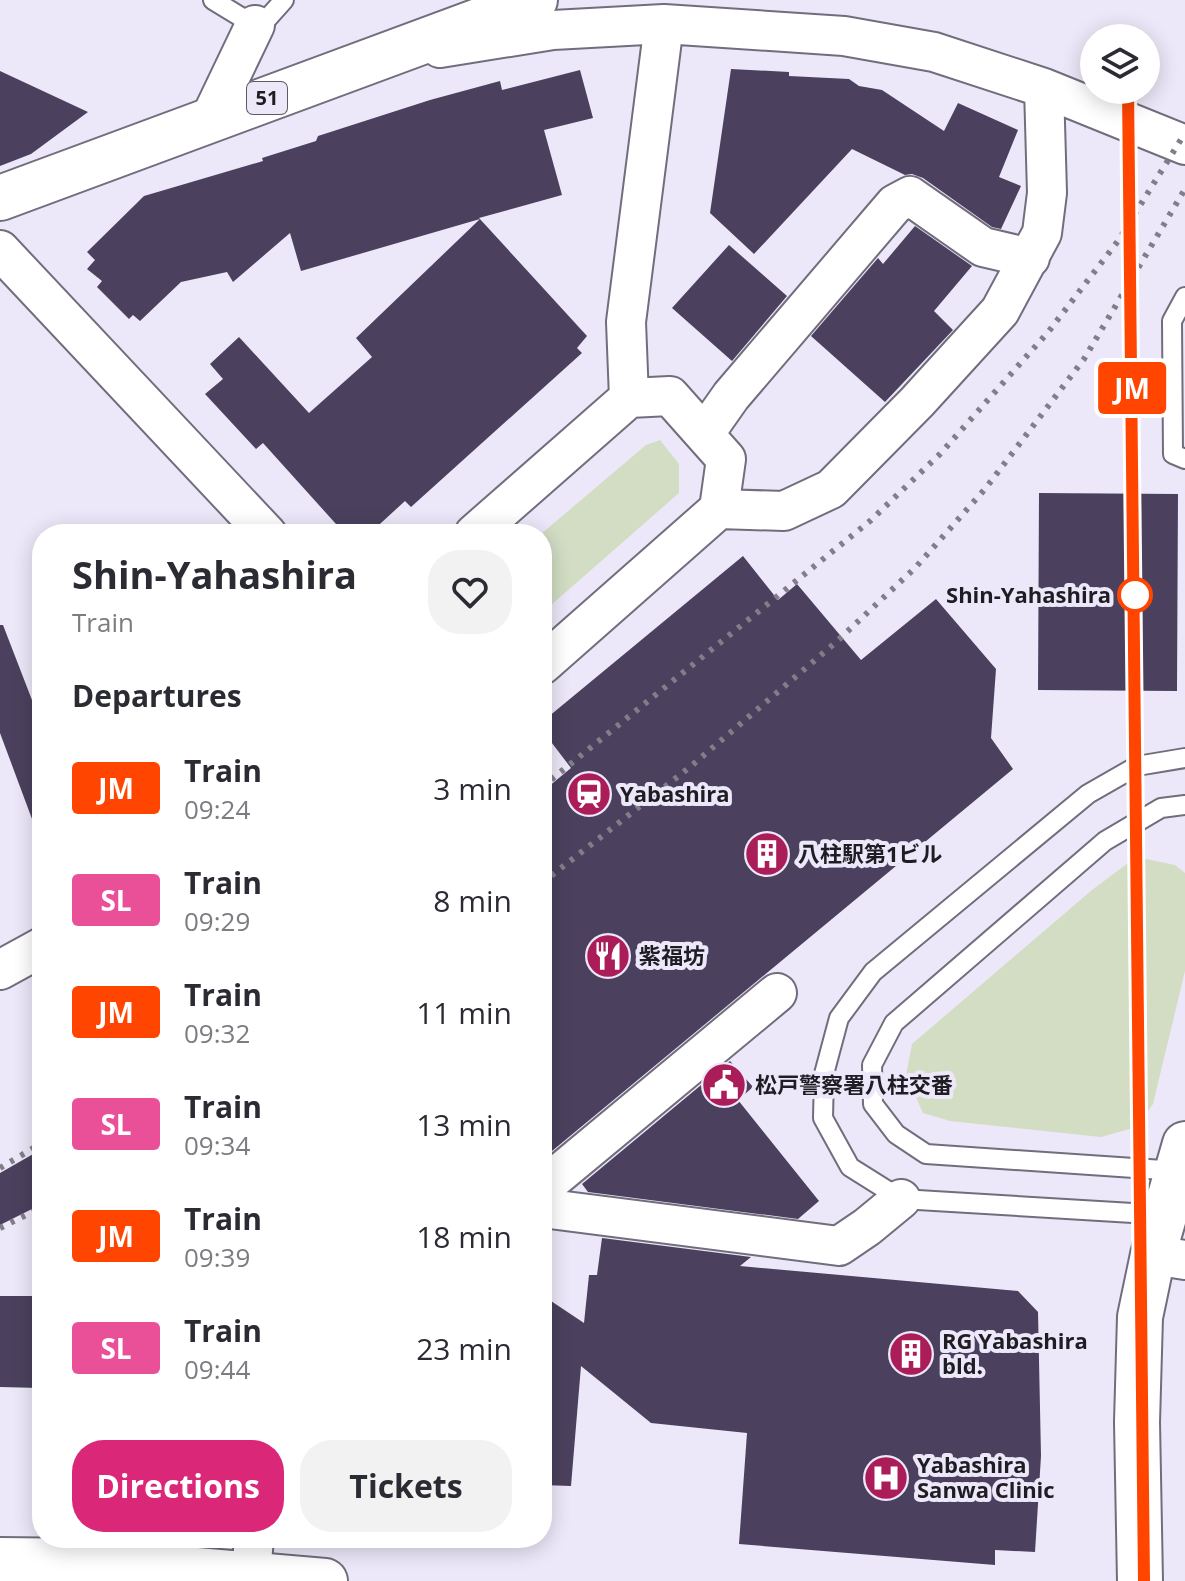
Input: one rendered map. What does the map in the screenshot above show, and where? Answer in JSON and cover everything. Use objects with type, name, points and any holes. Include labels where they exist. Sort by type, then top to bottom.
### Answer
[{"type":"main road","name":"51","points":[[0,198],[535,0]]},
{"type":"main road","points":[[1140,1581],[1137,1422],[1140,1317],[1168,1243],[1182,1158]]},
{"type":"main road","points":[[0,1560],[231,1566],[325,1581]]},
{"type":"street","points":[[629,398],[626,322],[664,24]]},
{"type":"street","points":[[377,58],[553,30],[664,24],[844,36],[934,52],[1044,88],[1185,145]]},
{"type":"street","points":[[210,119],[255,25]]},
{"type":"street","points":[[719,509],[784,511],[831,489],[917,402],[1000,311],[1042,233],[1047,193],[1044,88]]},
{"type":"street","points":[[705,433],[731,396],[895,204],[910,196],[983,247],[1030,258]]},
{"type":"street","points":[[0,250],[258,524]]},
{"type":"street","points":[[485,524],[629,398],[670,396],[726,459],[719,509],[552,656]]},
{"type":"street","points":[[1,964],[32,951]]},
{"type":"street","points":[[552,1180],[777,993]]},
{"type":"street","points":[[552,1209],[839,1246],[901,1199]]},
{"type":"lane","points":[[213,0],[259,28],[284,0]]},
{"type":"lane","points":[[1185,297],[1172,321],[1173,454],[1185,459]]},
{"type":"lane","points":[[1168,1243],[901,1199],[850,1167],[823,1118],[824,1074],[839,1018],[873,972],[1088,794],[1137,766],[1185,758]]},
{"type":"lane","points":[[1182,1158],[926,1154],[896,1134],[873,1104],[872,1065],[894,1023],[1105,841],[1161,808],[1185,805]]},
{"type":"green space","points":[[660,440],[679,464],[679,493],[552,604],[552,525],[646,445]]},
{"type":"green space","points":[[1136,857],[1175,865],[1185,873],[1185,971],[1153,1104],[1137,1127],[1101,1137],[950,1121],[923,1113],[906,1075],[912,1044],[1092,890]]},
{"type":"building","points":[[731,69],[849,79],[859,86],[882,90],[944,131],[958,103],[1018,130],[999,177],[1021,186],[1001,229],[992,227],[923,178],[905,175],[852,149],[754,254],[710,213]]},
{"type":"building","points":[[580,70],[593,118],[544,130],[562,195],[301,271],[290,233],[233,282],[227,272],[181,282],[140,321],[133,315],[129,319],[97,287],[102,281],[87,269],[95,260],[87,252],[144,196],[263,161],[262,158],[316,141],[318,136],[430,100],[500,81],[502,90]]},
{"type":"building","points":[[0,71],[88,112],[31,154],[0,166]]},
{"type":"building","points":[[480,219],[587,336],[577,348],[582,353],[411,507],[405,501],[380,524],[336,524],[263,443],[256,449],[205,394],[223,379],[210,364],[239,337],[309,413],[372,357],[356,338]]},
{"type":"building","points":[[915,226],[972,266],[934,311],[953,330],[885,402],[811,336],[878,258],[883,264]]},
{"type":"building","points":[[729,245],[787,296],[732,361],[672,308]]},
{"type":"building","name":"Shin-Yahashira","points":[[1039,493],[1178,494],[1177,691],[1038,690]]},
{"type":"building","name":"八柱駅第1ビル","points":[[743,556],[778,600],[797,584],[861,660],[936,599],[996,669],[991,738],[1013,769],[552,1151],[552,784],[571,768],[552,743],[552,714]]},
{"type":"building","points":[[0,625],[3,625],[32,700],[32,819],[0,733]]},
{"type":"building","points":[[730,1061],[753,1087],[738,1100],[819,1201],[798,1219],[588,1192],[582,1184]]},
{"type":"building","points":[[32,1155],[32,1209],[0,1225],[0,1173]]},
{"type":"building","points":[[602,1238],[751,1257],[740,1266],[1018,1291],[1038,1312],[1041,1456],[1035,1552],[995,1550],[995,1565],[739,1544],[747,1433],[651,1423],[581,1366],[571,1486],[552,1485],[552,1302],[584,1323],[589,1275],[597,1275]]},
{"type":"building","points":[[0,1296],[32,1296],[32,1388],[0,1387]]},
{"type":"railway","points":[[552,779],[870,521],[940,454],[1049,331],[1118,241],[1185,133]]},
{"type":"railway","points":[[552,875],[690,767],[835,643],[915,568],[985,489],[1084,359],[1185,189]]},
{"type":"railway","points":[[0,1168],[32,1149]]},
{"type":"railway","points":[[0,1228],[32,1212]]},
{"type":"train","name":"JM","points":[[1128,104],[1144,1581]]},
{"type":"place","name":"Shin-Yahashira","points":[[1135,595]]},
{"type":"place","name":"Yabashira","points":[[589,794]]},
{"type":"place","name":"八柱駅第1ビル","points":[[767,854]]},
{"type":"place","name":"紫福坊","points":[[608,956]]},
{"type":"place","name":"松戸警察署八柱交番","points":[[724,1085]]},
{"type":"place","name":"RG Yabashira bld.","points":[[911,1354]]},
{"type":"place","name":"Yabashira Sanwa Clinic","points":[[886,1478]]}]
